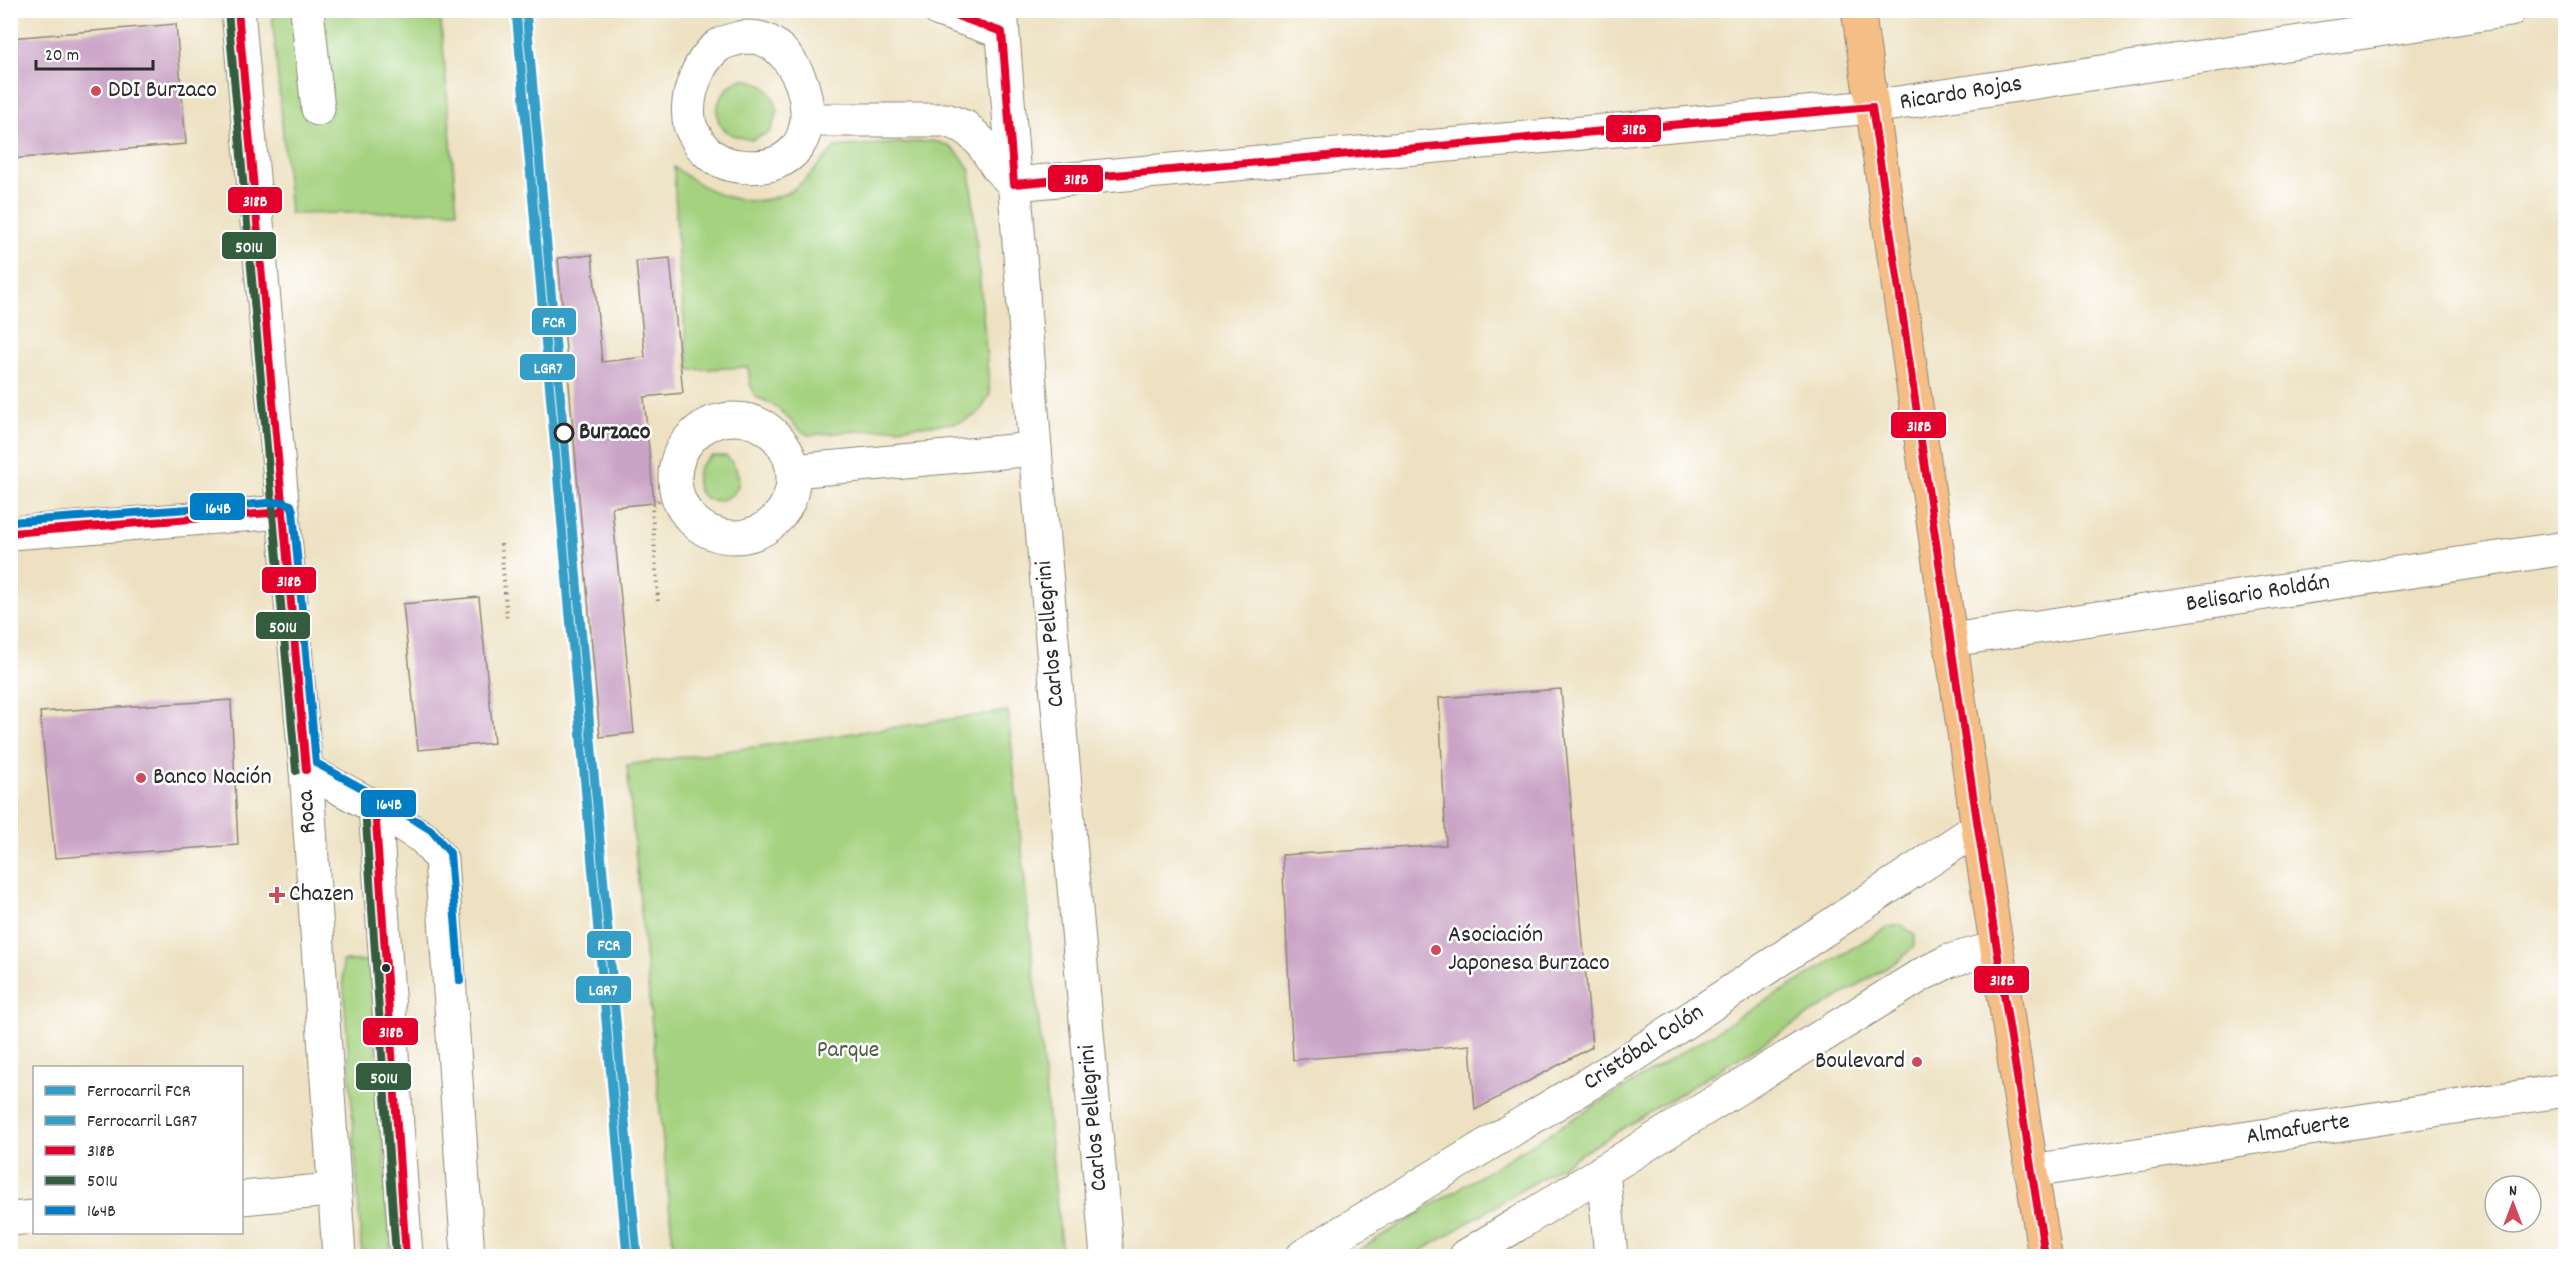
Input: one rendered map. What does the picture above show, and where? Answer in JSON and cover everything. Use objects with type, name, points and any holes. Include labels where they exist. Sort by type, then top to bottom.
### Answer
[{"type":"main road","points":[[1858,10],[1978,828],[2045,1257]]},
{"type":"street","name":"Roca","points":[[238,10],[306,770],[332,1190],[339,1257]]},
{"type":"street","points":[[307,10],[318,109]]},
{"type":"street","points":[[939,10],[1002,21]]},
{"type":"street","name":"Ricardo Rojas","points":[[1014,184],[1872,107],[2510,10]]},
{"type":"street","name":"Carlos Pellegrini","points":[[1002,21],[1035,449],[1107,1257]]},
{"type":"street","points":[[743,24],[789,59],[797,71],[806,98],[809,120],[802,141],[784,159],[758,168],[728,165],[702,148],[690,125],[690,102],[698,70],[743,24]]},
{"type":"street","points":[[809,120],[946,120],[965,127],[981,142],[998,168],[1014,184]]},
{"type":"street","points":[[736,419],[757,423],[774,434],[787,451],[793,471],[792,489],[786,506],[780,514],[759,532],[741,536],[722,536],[704,529],[690,518],[679,502],[674,484],[675,464],[684,445],[698,430],[716,421],[736,419]]},
{"type":"street","points":[[793,471],[1035,449]]},
{"type":"street","points":[[10,533],[283,512]]},
{"type":"street","name":"Belisario Roldán","points":[[1951,640],[2565,548]]},
{"type":"street","points":[[306,770],[375,807],[425,838],[441,859],[468,1257]]},
{"type":"street","points":[[375,807],[406,1257]]},
{"type":"street","name":"Cristóbal Colón","points":[[1303,1257],[1626,1061],[1978,828]]},
{"type":"street","points":[[1466,1257],[1921,975],[1949,961],[1996,948]]},
{"type":"street","name":"Almafuerte","points":[[2031,1171],[2565,1090]]},
{"type":"street","points":[[1603,1171],[1611,1257]]},
{"type":"street","points":[[243,1198],[332,1190]]},
{"type":"street","points":[[10,1219],[33,1217]]},
{"type":"path","points":[[658,601],[652,508],[674,484]]},
{"type":"path","points":[[501,544],[507,618]]},
{"type":"green space","points":[[272,11],[440,11],[457,211],[290,214]]},
{"type":"green space","points":[[743,79],[757,82],[766,88],[778,111],[770,132],[752,140],[729,133],[718,119],[717,111],[723,95],[735,82]]},
{"type":"green space","points":[[933,141],[955,151],[970,170],[990,395],[976,414],[956,423],[809,435],[799,429],[776,407],[756,397],[750,384],[748,367],[689,370],[678,256],[674,167],[712,191],[740,200],[754,201],[769,199],[792,190],[812,173],[835,147]]},
{"type":"green space","points":[[713,456],[726,456],[737,471],[739,483],[734,492],[726,498],[715,500],[706,498],[699,490],[697,477],[702,464]]},
{"type":"green space","name":"Parque","points":[[1008,711],[1062,1256],[674,1256],[627,765]]},
{"type":"green space","points":[[1902,925],[1915,935],[1914,946],[1901,959],[1413,1256],[1349,1256],[1887,927]]},
{"type":"green space","points":[[342,961],[370,961],[391,1256],[362,1256]]},
{"type":"building","name":"DDI Burzaco","points":[[176,24],[186,144],[10,159],[10,38]]},
{"type":"building","points":[[592,255],[602,362],[645,357],[636,261],[670,258],[683,393],[644,397],[654,503],[612,507],[634,733],[600,737],[558,258]]},
{"type":"building","points":[[479,597],[494,743],[418,750],[403,604]]},
{"type":"building","name":"Asociación Japonesa Burzaco","points":[[1561,689],[1592,1047],[1475,1110],[1470,1045],[1293,1060],[1282,855],[1446,845],[1439,698]]},
{"type":"building","name":"Banco Nación","points":[[231,700],[238,845],[55,858],[40,712]]},
{"type":"rail line","name":"FCR","points":[[526,10],[637,1256]]},
{"type":"rail line","name":"LGR7","points":[[516,11],[627,1256]]},
{"type":"transit line","name":"318B","points":[[238,10],[306,770]]},
{"type":"transit line","name":"318B","points":[[940,10],[1002,32],[1014,184],[1872,107],[1978,828],[2045,1256]]},
{"type":"transit line","name":"501U","points":[[228,11],[296,771]]},
{"type":"transit line","name":"164B","points":[[10,522],[282,502],[291,505],[316,763],[380,798],[431,830],[450,853],[460,981]]},
{"type":"transit line","name":"318B","points":[[10,533],[283,512]]},
{"type":"transit line","name":"318B","points":[[375,807],[406,1256]]},
{"type":"transit line","name":"501U","points":[[365,808],[396,1256]]},
{"type":"place","name":"DDI Burzaco","points":[[96,91]]},
{"type":"place","name":"Burzaco","points":[[564,433]]},
{"type":"place","name":"Banco Nación","points":[[141,778]]},
{"type":"place","name":"Chazen","points":[[277,895]]},
{"type":"place","name":"Asociación Japonesa Burzaco","points":[[1436,950]]},
{"type":"place","name":"Boulevard","points":[[1917,1062]]}]
